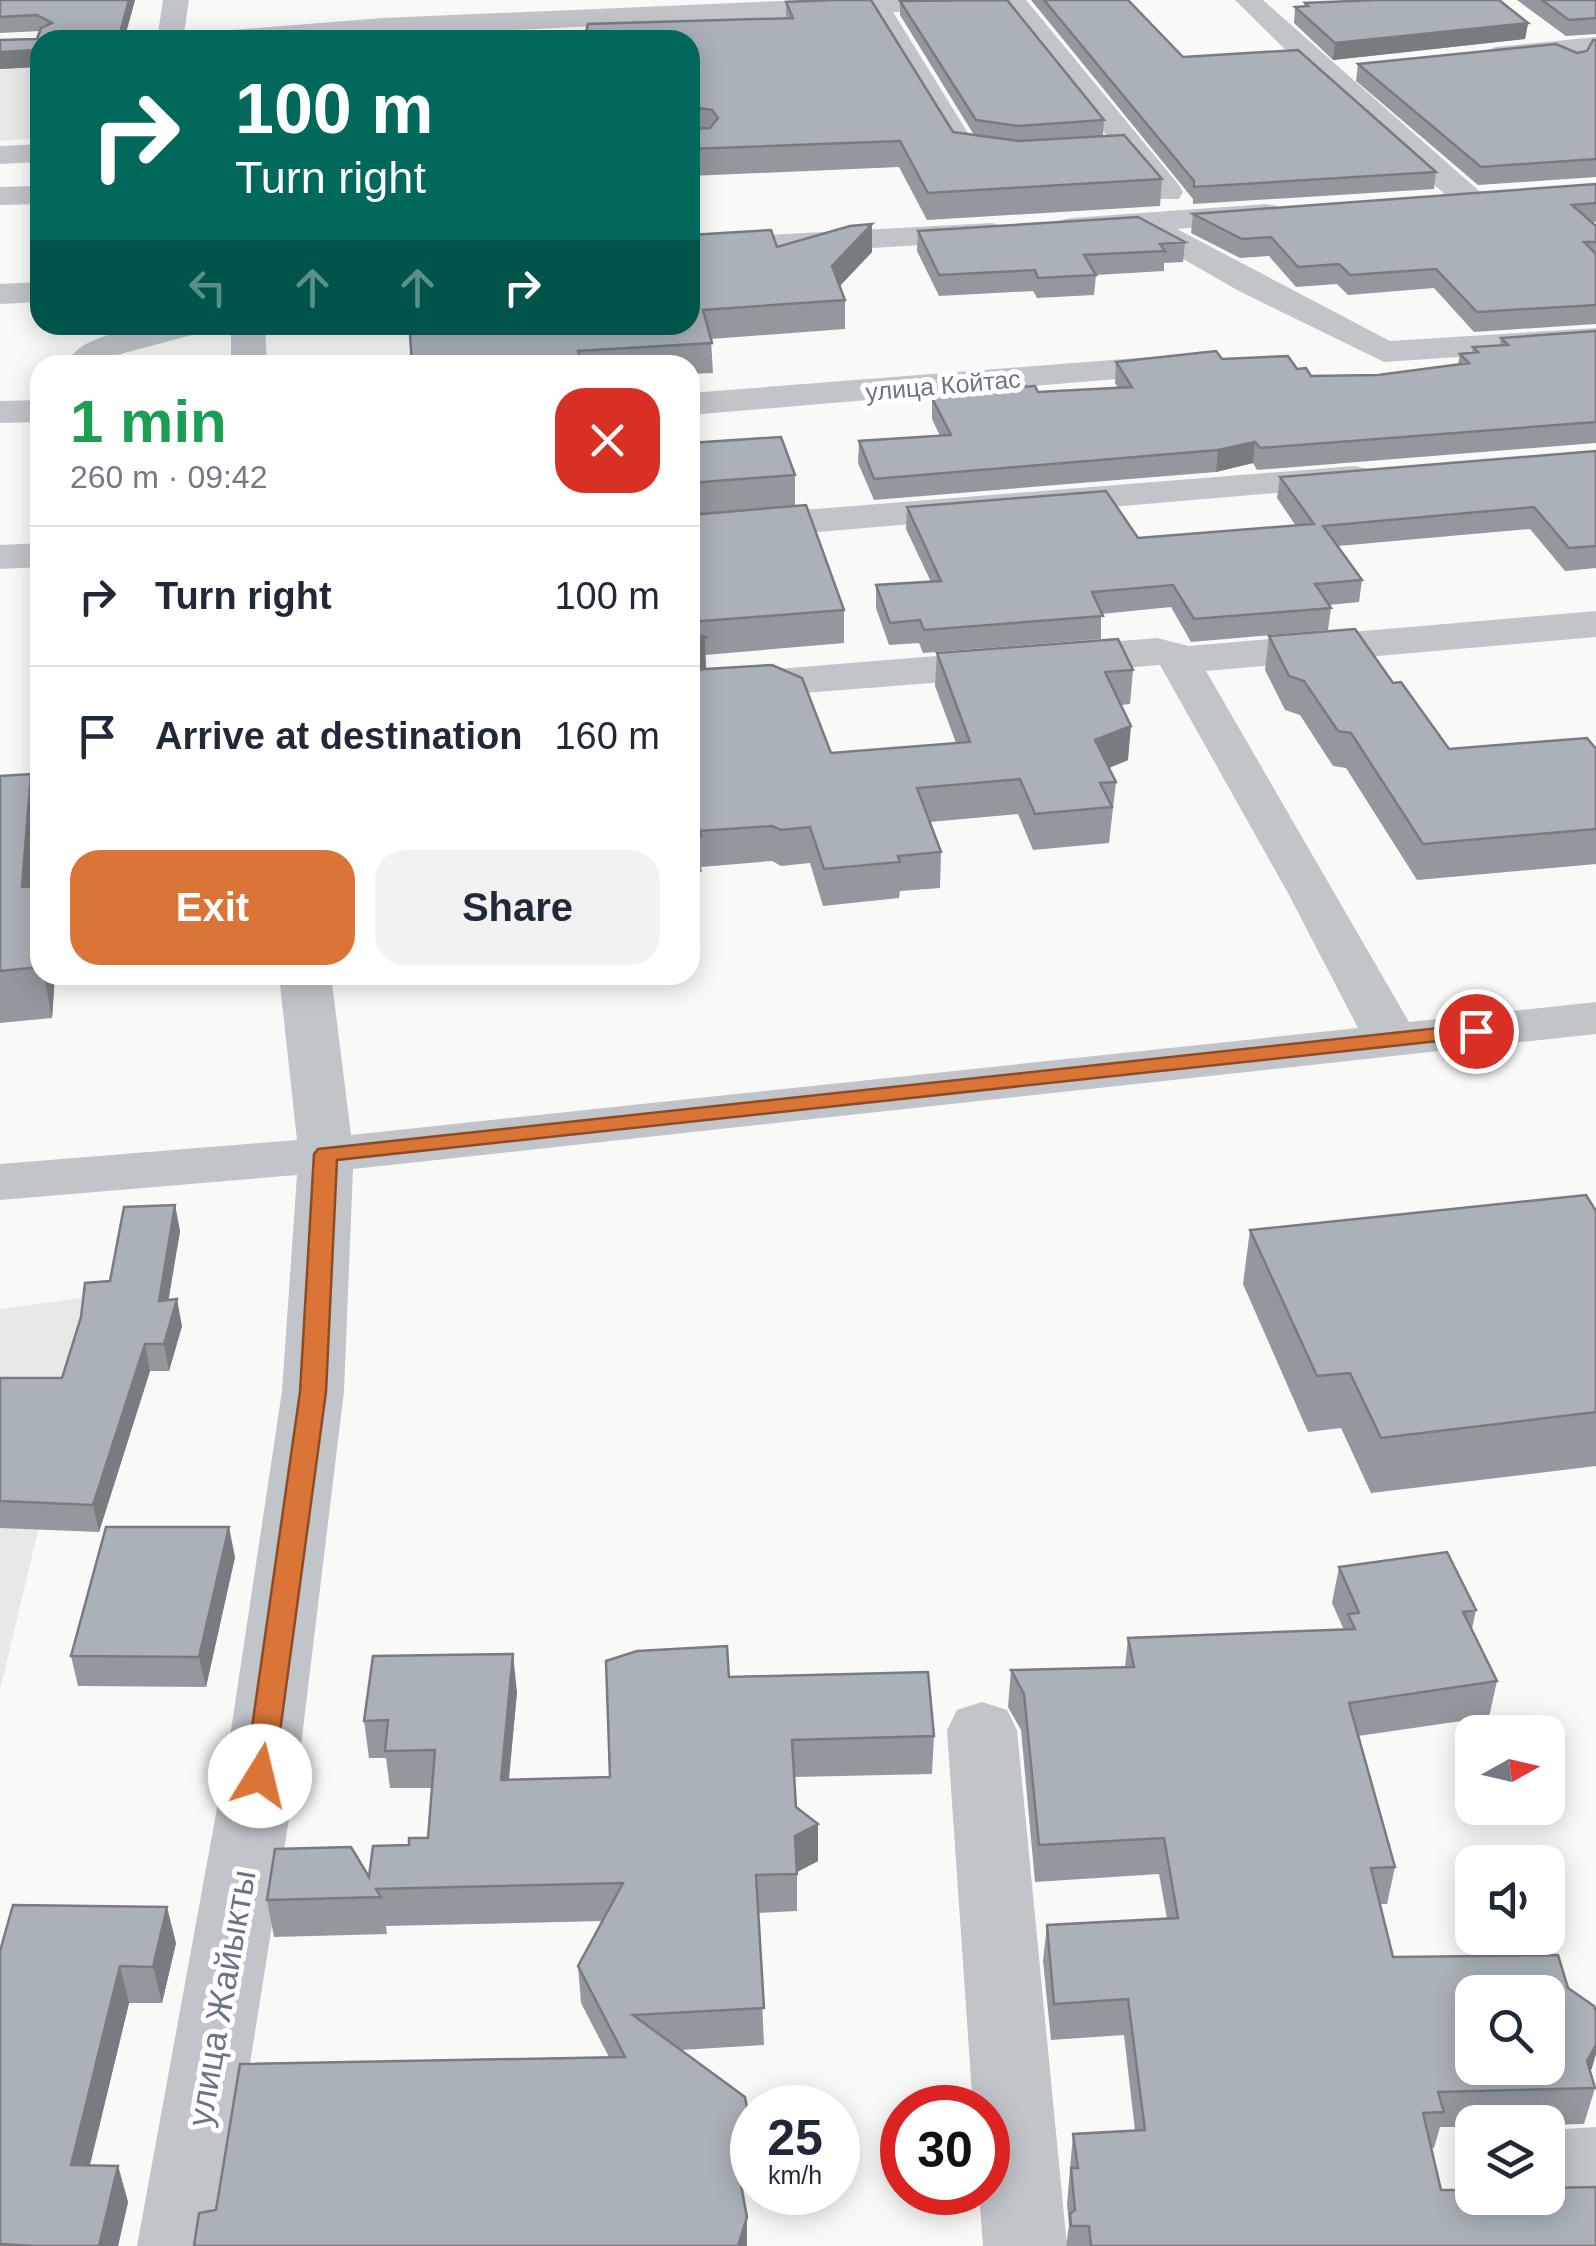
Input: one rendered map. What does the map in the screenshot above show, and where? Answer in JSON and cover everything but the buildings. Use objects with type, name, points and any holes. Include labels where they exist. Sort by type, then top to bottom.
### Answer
[{"type":"street","points":[[172,30],[176,0]]},
{"type":"street","points":[[323,30],[984,0]]},
{"type":"street","points":[[1012,0],[1176,201]]},
{"type":"street","points":[[1248,0],[1468,198]]},
{"type":"street","points":[[875,3],[963,148],[1030,155]]},
{"type":"street","points":[[1522,20],[1596,75]]},
{"type":"street","points":[[1464,56],[1596,45]]},
{"type":"street","points":[[1326,74],[1355,68]]},
{"type":"street","points":[[1090,152],[1129,148]]},
{"type":"street","points":[[0,154],[30,153]]},
{"type":"street","points":[[0,196],[30,195]]},
{"type":"street","points":[[1432,200],[1505,196]]},
{"type":"street","points":[[700,248],[1024,231],[1290,211]]},
{"type":"street","points":[[1142,223],[1370,346],[1399,354],[1596,338]]},
{"type":"street","points":[[0,294],[30,292]]},
{"type":"street","points":[[93,355],[154,335]]},
{"type":"street","name":"улица Койтас","points":[[700,403],[1196,364]]},
{"type":"street","points":[[0,412],[30,411]]},
{"type":"street","points":[[700,530],[1400,474]]},
{"type":"street","points":[[0,557],[30,555]]},
{"type":"street","points":[[700,689],[1157,651],[1180,660],[1596,624]]},
{"type":"street","points":[[1180,660],[1323,912],[1389,1041]]},
{"type":"street","name":"улица Жайыкты","points":[[178,2246],[266,1737],[313,1392],[326,1154],[306,985]]},
{"type":"street","points":[[0,1182],[326,1154],[1596,1018]]},
{"type":"street","points":[[982,1730],[1025,2246]]},
{"type":"shaded area","points":[[30,55],[30,139],[0,141],[0,57]]},
{"type":"shaded area","points":[[95,1296],[91,1310],[0,1690],[0,1309]]},
{"type":"route","points":[[260,1776],[313,1392],[326,1154],[1476,1031]]}]
